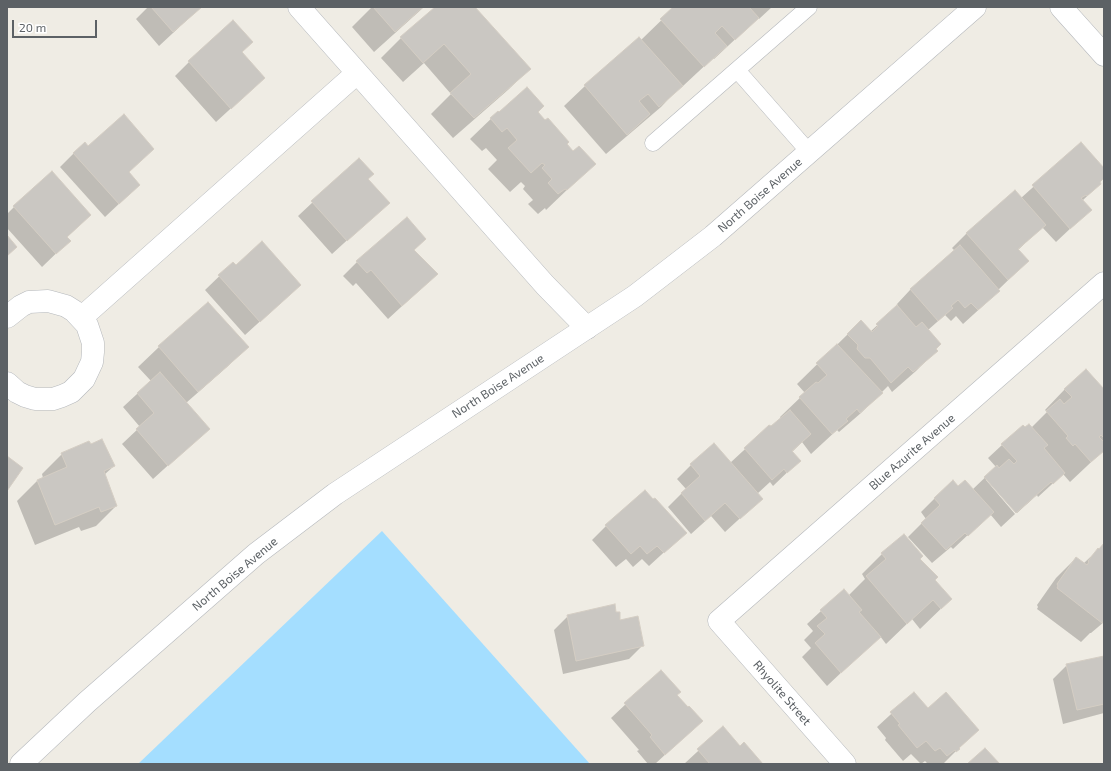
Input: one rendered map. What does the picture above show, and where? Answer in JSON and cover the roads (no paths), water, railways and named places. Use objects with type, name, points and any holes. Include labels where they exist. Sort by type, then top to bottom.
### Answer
[{"type":"street","points":[[299,7],[545,285],[587,328]]},
{"type":"street","name":"North Boise Avenue","points":[[21,764],[87,702],[256,554],[334,494],[635,296],[714,236],[975,7]]},
{"type":"street","points":[[1061,7],[1104,55]]},
{"type":"street","points":[[81,318],[357,73]]},
{"type":"street","name":"Blue Azurite Avenue","points":[[719,621],[1104,282]]},
{"type":"street","points":[[7,316],[21,306],[34,302],[48,301],[66,306],[81,318],[93,343],[92,362],[89,371],[78,386],[71,392],[62,396],[44,400],[25,396],[17,392],[7,383]]},
{"type":"street","name":"Rhyolite Street","points":[[719,621],[845,764]]},
{"type":"lane","points":[[653,144],[809,7]]},
{"type":"lane","points":[[737,70],[809,152]]},
{"type":"water","points":[[382,531],[590,764],[138,764]]}]
